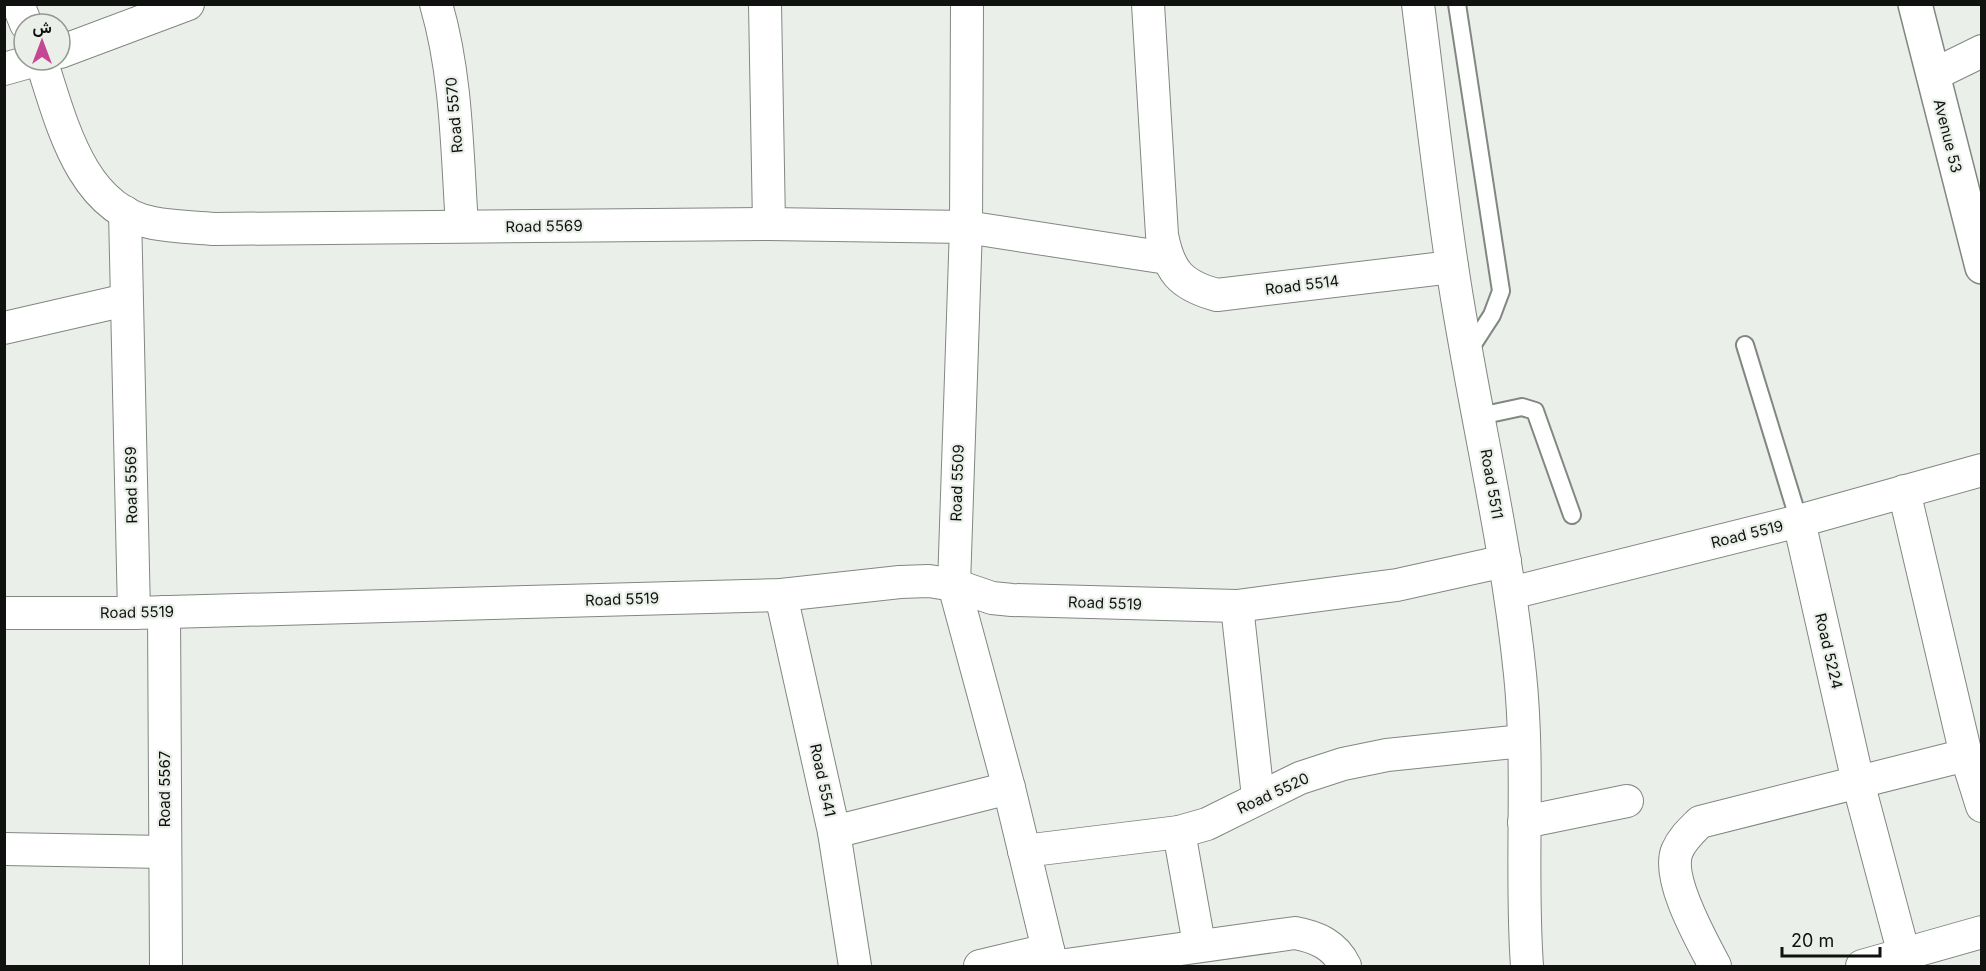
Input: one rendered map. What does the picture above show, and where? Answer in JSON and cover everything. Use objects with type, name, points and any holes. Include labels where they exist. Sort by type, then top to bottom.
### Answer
[{"type":"street","points":[[72,48],[188,4]]},
{"type":"street","name":"Road 5570","points":[[436,4],[444,30],[453,89],[462,226]]},
{"type":"street","points":[[765,4],[769,224]]},
{"type":"street","name":"Road 5509","points":[[967,4],[966,227],[954,585],[1010,788],[1053,961]]},
{"type":"street","name":"Road 5514","points":[[1148,4],[1162,235],[1167,258],[1178,276],[1196,289],[1217,295],[1452,267]]},
{"type":"street","name":"Road 5511","points":[[1418,4],[1452,267],[1511,593],[1521,678],[1524,822],[1522,905],[1527,966]]},
{"type":"street","name":"Avenue 53","points":[[1915,4],[1982,267]]},
{"type":"street","points":[[1933,75],[1982,51]]},
{"type":"street","name":"Road 5569","points":[[44,72],[79,163],[102,196],[125,212],[152,223],[214,229],[769,224],[966,227]]},
{"type":"street","name":"Road 5569","points":[[125,212],[126,300],[149,613]]},
{"type":"street","points":[[966,227],[1167,258]]},
{"type":"street","points":[[4,328],[126,300]]},
{"type":"street","name":"Road 5519","points":[[1511,593],[1799,521],[1982,470]]},
{"type":"street","points":[[1904,491],[1966,755],[1982,806]]},
{"type":"street","name":"Road 5224","points":[[1799,521],[1858,782],[1905,960]]},
{"type":"street","name":"Road 5519","points":[[4,613],[149,613],[782,595],[929,581],[954,585],[992,598],[1012,600],[1237,606],[1397,585],[1505,561]]},
{"type":"street","name":"Road 5541","points":[[782,595],[834,832],[855,966]]},
{"type":"street","points":[[1237,606],[1258,797]]},
{"type":"street","name":"Road 5567","points":[[149,613],[164,852],[166,966]]},
{"type":"street","name":"Road 5520","points":[[1024,851],[1179,832],[1224,816],[1300,778],[1343,764],[1387,755],[1523,741]]},
{"type":"street","points":[[1715,966],[1688,914],[1678,882],[1676,854],[1685,836],[1700,822],[1966,755]]},
{"type":"street","points":[[834,832],[1010,788]]},
{"type":"street","points":[[1524,822],[1628,801]]},
{"type":"street","points":[[1179,832],[1199,944]]},
{"type":"street","points":[[4,849],[164,852]]},
{"type":"street","points":[[1862,966],[1905,960],[1982,932]]},
{"type":"street","points":[[980,966],[1053,961],[1295,933],[1313,936],[1329,945],[1345,966]]},
{"type":"lane","points":[[1457,4],[1501,291],[1492,315],[1468,351]]},
{"type":"lane","points":[[1745,345],[1799,521]]},
{"type":"lane","points":[[1480,416],[1522,407],[1535,411],[1572,515]]}]
